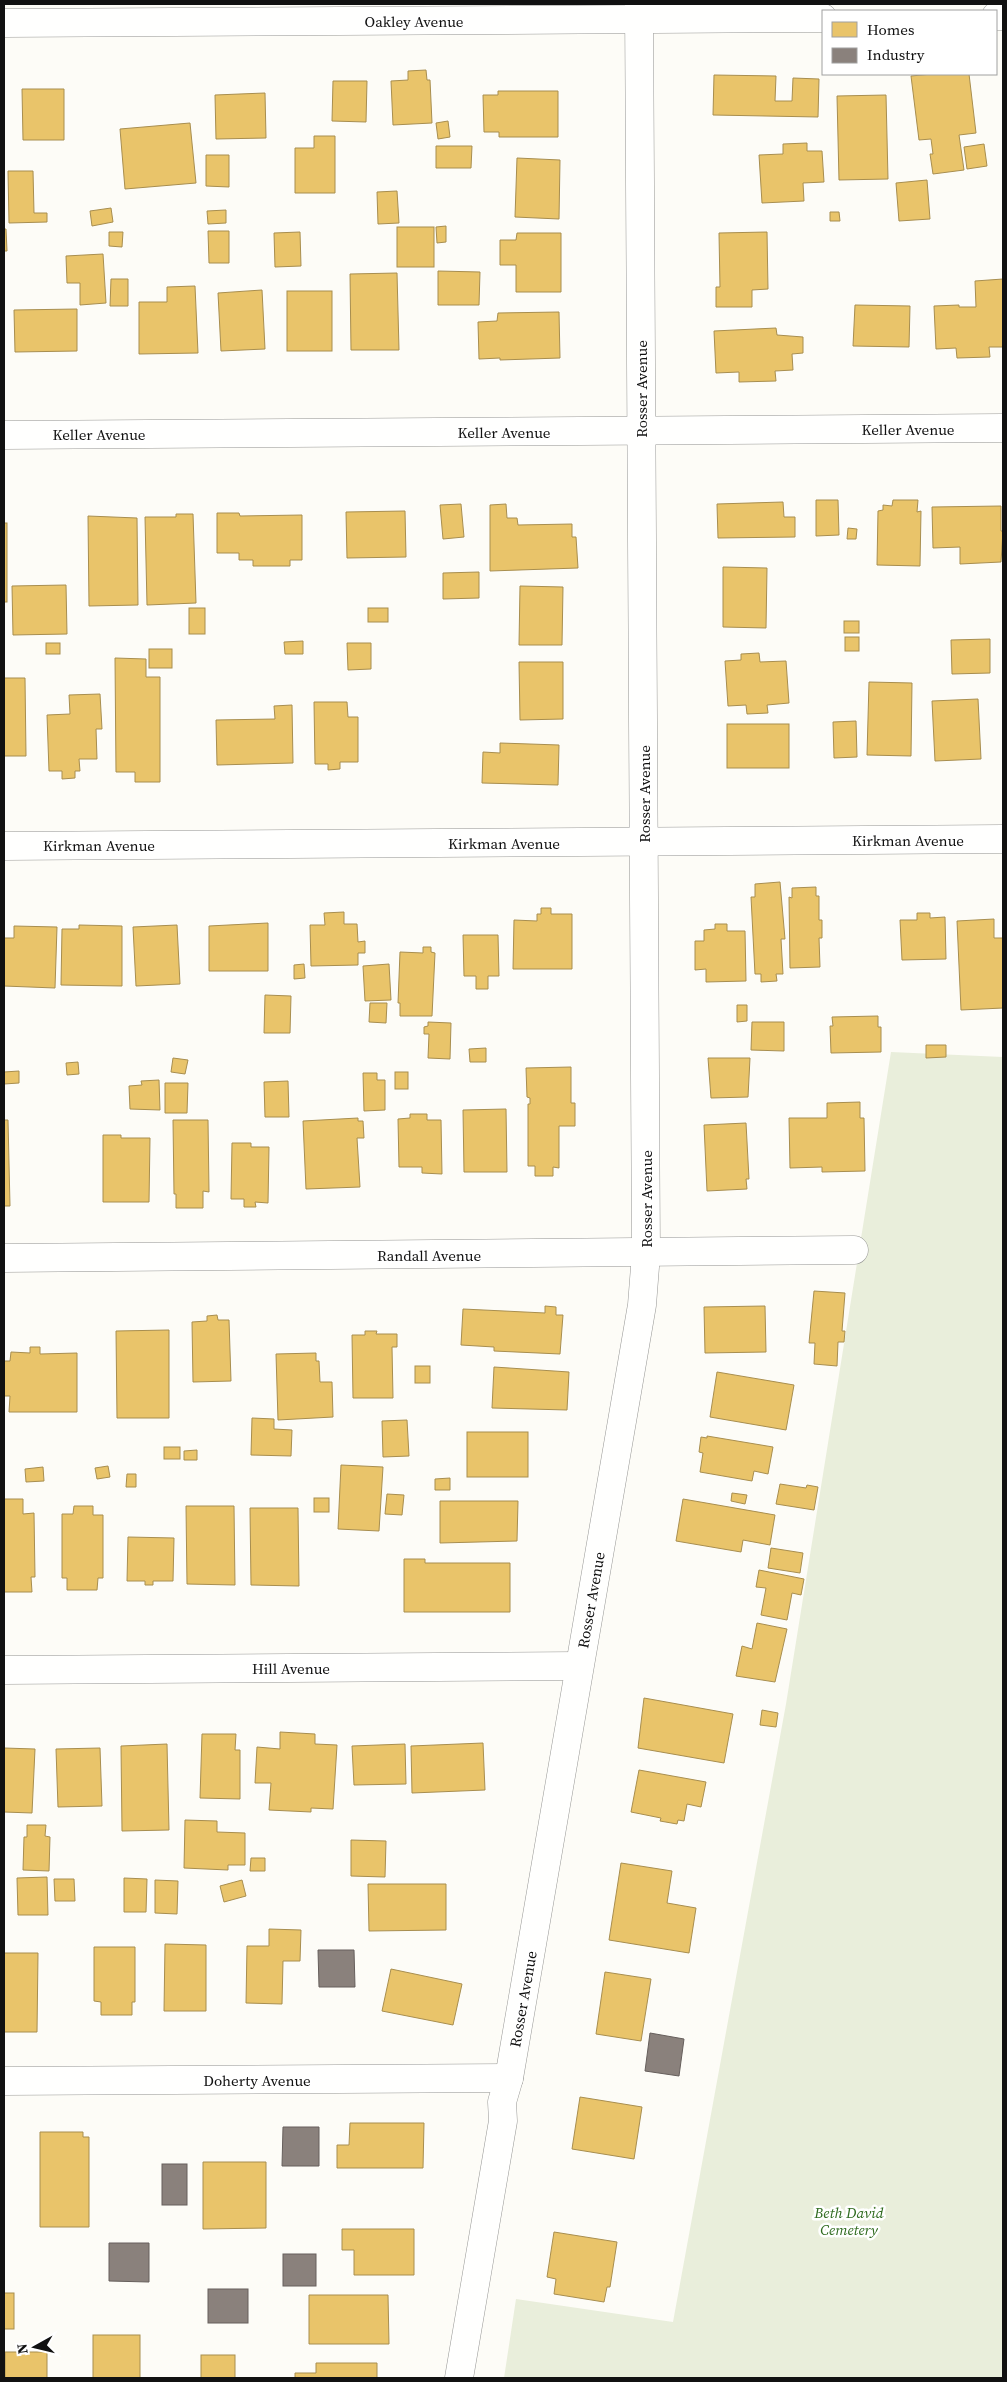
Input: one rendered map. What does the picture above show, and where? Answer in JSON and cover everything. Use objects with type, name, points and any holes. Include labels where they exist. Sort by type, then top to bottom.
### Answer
[{"type":"street","name":"Oakley Avenue","points":[[4,23],[226,13],[638,12],[822,18]]},
{"type":"street","name":"Rosser Avenue","points":[[459,2378],[503,2121],[502,2102],[509,2078],[642,1305],[646,1254],[645,842],[638,12]]},
{"type":"street","name":"Keller Avenue","points":[[4,435],[1003,428]]},
{"type":"street","name":"Kirkman Avenue","points":[[4,846],[1003,840]]},
{"type":"street","name":"Randall Avenue","points":[[4,1258],[646,1254],[854,1250]]},
{"type":"street","name":"Hill Avenue","points":[[4,1670],[579,1666]]},
{"type":"street","name":"Doherty Avenue","points":[[4,2081],[509,2078]]},
{"type":"green space","name":"Beth David Cemetery","points":[[891,1052],[1003,1057],[1003,2378],[504,2378],[516,2299],[673,2322],[786,1704]]},
{"type":"building: Homes","points":[[426,70],[427,80],[430,80],[432,123],[393,125],[391,81],[408,80],[408,71]]},
{"type":"building: Homes","points":[[714,75],[776,76],[775,101],[792,101],[793,78],[819,79],[818,117],[713,115]]},
{"type":"building: Homes","points":[[969,75],[976,133],[959,135],[964,170],[933,174],[930,154],[933,154],[931,139],[919,140],[911,76]]},
{"type":"building: Homes","points":[[333,81],[367,81],[366,122],[332,121]]},
{"type":"building: Homes","points":[[22,89],[64,89],[64,140],[23,140]]},
{"type":"building: Homes","points":[[498,91],[558,91],[558,137],[499,137],[499,132],[484,132],[483,95],[498,95]]},
{"type":"building: Homes","points":[[265,93],[266,138],[216,139],[215,95]]},
{"type":"building: Homes","points":[[886,95],[888,179],[839,180],[837,96]]},
{"type":"building: Homes","points":[[448,121],[450,137],[438,139],[436,123]]},
{"type":"building: Homes","points":[[190,123],[196,183],[125,189],[120,129]]},
{"type":"building: Homes","points":[[314,136],[335,136],[335,193],[295,193],[295,148],[314,148]]},
{"type":"building: Homes","points":[[807,143],[807,151],[822,151],[824,182],[803,183],[804,201],[762,203],[759,155],[783,154],[783,144]]},
{"type":"building: Homes","points":[[984,144],[987,166],[967,169],[964,147]]},
{"type":"building: Homes","points":[[436,146],[472,146],[471,168],[436,168]]},
{"type":"building: Homes","points":[[206,155],[229,155],[229,187],[206,186]]},
{"type":"building: Homes","points":[[517,158],[560,160],[559,219],[515,217]]},
{"type":"building: Homes","points":[[8,171],[33,171],[34,213],[47,213],[47,222],[9,223]]},
{"type":"building: Homes","points":[[927,180],[930,219],[899,221],[896,183]]},
{"type":"building: Homes","points":[[397,191],[399,223],[378,224],[377,192]]},
{"type":"building: Homes","points":[[111,208],[113,222],[92,226],[90,211]]},
{"type":"building: Homes","points":[[226,210],[226,223],[208,224],[207,211]]},
{"type":"building: Homes","points":[[830,212],[839,212],[840,221],[830,221]]},
{"type":"building: Homes","points":[[446,226],[446,242],[437,243],[436,227]]},
{"type":"building: Homes","points":[[397,227],[434,227],[434,267],[397,267]]},
{"type":"building: Homes","points":[[4,229],[6,229],[7,251],[4,251]]},
{"type":"building: Homes","points":[[208,231],[229,231],[229,263],[209,263]]},
{"type":"building: Homes","points":[[109,232],[123,232],[122,247],[109,246]]},
{"type":"building: Homes","points":[[300,232],[301,266],[275,267],[274,233]]},
{"type":"building: Homes","points":[[767,232],[768,289],[752,290],[752,307],[716,307],[716,287],[720,287],[719,233]]},
{"type":"building: Homes","points":[[517,233],[561,233],[561,292],[516,292],[516,265],[500,265],[500,240],[516,240]]},
{"type":"building: Homes","points":[[103,254],[106,303],[80,305],[80,283],[67,283],[66,256]]},
{"type":"building: Homes","points":[[438,271],[480,272],[479,305],[438,305]]},
{"type":"building: Homes","points":[[397,273],[399,350],[351,350],[350,274]]},
{"type":"building: Homes","points":[[111,279],[128,279],[128,306],[110,306]]},
{"type":"building: Homes","points":[[1003,279],[1003,347],[989,347],[990,357],[957,358],[956,348],[936,349],[934,306],[959,305],[959,307],[976,307],[975,281]]},
{"type":"building: Homes","points":[[195,286],[198,353],[139,354],[139,302],[167,302],[167,287]]},
{"type":"building: Homes","points":[[262,290],[265,349],[221,351],[218,293]]},
{"type":"building: Homes","points":[[287,291],[332,291],[332,351],[287,351]]},
{"type":"building: Homes","points":[[855,305],[910,306],[909,347],[853,346]]},
{"type":"building: Homes","points":[[77,309],[77,351],[15,352],[14,310]]},
{"type":"building: Homes","points":[[559,312],[560,358],[479,359],[478,322],[497,321],[498,313]]},
{"type":"building: Homes","points":[[776,328],[777,335],[803,337],[803,353],[792,354],[793,370],[775,371],[776,381],[739,382],[739,372],[716,373],[714,331]]},
{"type":"building: Homes","points":[[816,500],[838,500],[839,535],[816,536]]},
{"type":"building: Homes","points":[[893,500],[918,500],[917,512],[921,511],[920,566],[877,565],[878,511],[883,510],[883,505],[892,506]]},
{"type":"building: Homes","points":[[783,502],[784,517],[795,517],[795,537],[718,538],[717,504]]},
{"type":"building: Homes","points":[[461,504],[464,537],[443,539],[440,505]]},
{"type":"building: Homes","points":[[506,504],[507,518],[517,518],[518,525],[572,524],[572,537],[576,537],[578,568],[490,571],[490,505]]},
{"type":"building: Homes","points":[[1001,506],[1001,531],[1003,531],[1001,562],[960,564],[960,547],[933,548],[932,507]]},
{"type":"building: Homes","points":[[405,511],[406,557],[347,558],[346,512]]},
{"type":"building: Homes","points":[[217,513],[239,513],[240,516],[302,515],[302,560],[290,560],[290,566],[253,566],[253,560],[239,560],[239,553],[217,553]]},
{"type":"building: Homes","points":[[176,514],[193,514],[196,603],[147,605],[145,517],[176,517]]},
{"type":"building: Homes","points":[[88,516],[137,518],[138,605],[89,606]]},
{"type":"building: Homes","points":[[4,523],[7,523],[7,602],[4,602]]},
{"type":"building: Homes","points":[[848,528],[857,529],[856,539],[847,539]]},
{"type":"building: Homes","points":[[723,567],[767,568],[766,628],[723,627]]},
{"type":"building: Homes","points":[[479,572],[479,598],[443,599],[443,573]]},
{"type":"building: Homes","points":[[66,585],[67,634],[13,635],[12,586]]},
{"type":"building: Homes","points":[[520,586],[563,587],[562,645],[519,645]]},
{"type":"building: Homes","points":[[189,608],[205,608],[205,634],[189,634]]},
{"type":"building: Homes","points":[[368,608],[388,608],[388,622],[368,622]]},
{"type":"building: Homes","points":[[844,621],[859,621],[859,633],[844,633]]},
{"type":"building: Homes","points":[[845,637],[859,637],[859,651],[845,651]]},
{"type":"building: Homes","points":[[990,639],[990,673],[952,674],[951,640]]},
{"type":"building: Homes","points":[[303,641],[303,654],[285,654],[284,642]]},
{"type":"building: Homes","points":[[46,643],[60,643],[60,654],[46,654]]},
{"type":"building: Homes","points":[[347,643],[371,643],[371,669],[348,670]]},
{"type":"building: Homes","points":[[149,649],[172,649],[172,668],[149,668]]},
{"type":"building: Homes","points":[[759,653],[760,662],[786,661],[789,703],[767,705],[768,713],[747,714],[746,705],[728,706],[725,661],[741,660],[741,654]]},
{"type":"building: Homes","points":[[115,658],[146,659],[146,677],[160,677],[160,782],[135,782],[135,772],[116,772]]},
{"type":"building: Homes","points":[[519,662],[563,662],[563,719],[520,720]]},
{"type":"building: Homes","points":[[4,678],[25,678],[26,756],[4,756]]},
{"type":"building: Homes","points":[[869,682],[912,683],[911,756],[867,755]]},
{"type":"building: Homes","points":[[100,694],[102,729],[96,729],[97,759],[79,759],[80,771],[75,771],[75,778],[62,779],[62,771],[49,771],[47,715],[70,714],[69,695]]},
{"type":"building: Homes","points":[[978,699],[981,759],[935,761],[932,701]]},
{"type":"building: Homes","points":[[314,702],[347,702],[348,717],[358,717],[358,762],[340,762],[340,769],[328,770],[328,764],[315,764]]},
{"type":"building: Homes","points":[[292,705],[293,763],[217,765],[216,720],[275,719],[274,706]]},
{"type":"building: Homes","points":[[856,721],[857,757],[834,758],[833,722]]},
{"type":"building: Homes","points":[[727,724],[789,724],[789,768],[727,768]]},
{"type":"building: Homes","points":[[500,743],[559,745],[558,785],[482,783],[483,752],[500,753]]},
{"type":"building: Homes","points":[[780,882],[785,939],[781,939],[783,974],[776,974],[777,981],[761,982],[761,974],[755,974],[751,897],[755,897],[755,884]]},
{"type":"building: Homes","points":[[816,887],[816,896],[819,896],[819,920],[822,920],[822,938],[819,938],[820,967],[790,968],[789,897],[792,898],[792,888]]},
{"type":"building: Homes","points":[[541,908],[551,908],[551,914],[572,914],[572,969],[513,969],[514,920],[537,921],[537,914],[541,914]]},
{"type":"building: Homes","points":[[344,912],[344,924],[357,924],[358,942],[365,941],[365,953],[358,953],[358,965],[311,966],[310,925],[325,925],[324,913]]},
{"type":"building: Homes","points":[[917,913],[930,913],[930,918],[945,917],[946,959],[902,960],[900,920],[917,920]]},
{"type":"building: Homes","points":[[994,919],[994,938],[1003,938],[1003,1008],[961,1010],[957,921]]},
{"type":"building: Homes","points":[[268,923],[268,971],[209,971],[209,926]]},
{"type":"building: Homes","points":[[715,924],[727,924],[727,931],[745,931],[746,981],[706,982],[706,969],[695,970],[695,941],[704,941],[704,930],[715,929]]},
{"type":"building: Homes","points":[[79,925],[122,926],[122,986],[61,985],[62,929],[79,929]]},
{"type":"building: Homes","points":[[177,925],[180,984],[136,986],[133,927]]},
{"type":"building: Homes","points":[[14,926],[57,927],[55,988],[4,986],[4,938],[14,938]]},
{"type":"building: Homes","points":[[463,935],[498,935],[499,976],[488,976],[488,989],[476,989],[476,976],[464,976]]},
{"type":"building: Homes","points":[[423,947],[431,947],[431,952],[435,953],[432,1016],[400,1016],[400,1003],[398,1003],[400,952],[423,953]]},
{"type":"building: Homes","points":[[304,964],[305,978],[294,979],[294,965]]},
{"type":"building: Homes","points":[[389,964],[391,1000],[365,1001],[363,966]]},
{"type":"building: Homes","points":[[265,995],[291,996],[290,1033],[264,1033]]},
{"type":"building: Homes","points":[[370,1003],[387,1003],[386,1023],[369,1022]]},
{"type":"building: Homes","points":[[737,1005],[747,1005],[747,1021],[737,1022]]},
{"type":"building: Homes","points":[[878,1016],[878,1027],[881,1027],[881,1052],[831,1053],[830,1026],[833,1026],[832,1017]]},
{"type":"building: Homes","points":[[428,1022],[451,1023],[450,1059],[428,1058],[429,1034],[424,1034],[424,1027],[428,1026]]},
{"type":"building: Homes","points":[[752,1022],[784,1022],[784,1051],[751,1050]]},
{"type":"building: Homes","points":[[926,1045],[946,1045],[946,1057],[926,1058]]},
{"type":"building: Homes","points":[[486,1048],[486,1062],[470,1062],[469,1049]]},
{"type":"building: Homes","points":[[173,1058],[188,1060],[185,1074],[171,1072]]},
{"type":"building: Homes","points":[[708,1058],[750,1058],[748,1097],[711,1098]]},
{"type":"building: Homes","points":[[78,1062],[79,1074],[67,1075],[66,1063]]},
{"type":"building: Homes","points":[[571,1067],[571,1103],[575,1103],[575,1126],[559,1126],[559,1168],[553,1167],[553,1176],[535,1176],[535,1166],[528,1166],[528,1104],[530,1104],[530,1098],[527,1097],[526,1068]]},
{"type":"building: Homes","points":[[19,1071],[19,1083],[4,1084],[4,1072]]},
{"type":"building: Homes","points":[[395,1072],[408,1072],[408,1089],[395,1089]]},
{"type":"building: Homes","points":[[363,1073],[377,1073],[377,1080],[385,1080],[385,1110],[364,1111]]},
{"type":"building: Homes","points":[[159,1080],[160,1110],[130,1109],[129,1086],[142,1085],[141,1081]]},
{"type":"building: Homes","points":[[288,1081],[289,1117],[265,1117],[264,1082]]},
{"type":"building: Homes","points":[[165,1083],[188,1083],[187,1113],[165,1113]]},
{"type":"building: Homes","points":[[860,1102],[860,1118],[864,1118],[865,1171],[822,1172],[822,1167],[790,1168],[789,1118],[827,1118],[827,1103]]},
{"type":"building: Homes","points":[[506,1109],[507,1172],[464,1172],[463,1110]]},
{"type":"building: Homes","points":[[410,1114],[427,1114],[427,1120],[441,1120],[442,1174],[422,1173],[422,1167],[399,1167],[398,1119],[410,1118]]},
{"type":"building: Homes","points":[[358,1118],[358,1121],[363,1121],[364,1138],[357,1138],[360,1187],[306,1189],[303,1121]]},
{"type":"building: Homes","points":[[4,1120],[8,1120],[10,1206],[4,1206]]},
{"type":"building: Homes","points":[[173,1120],[208,1120],[209,1192],[203,1191],[203,1208],[176,1208],[176,1194],[174,1194]]},
{"type":"building: Homes","points":[[746,1123],[749,1179],[746,1179],[747,1189],[707,1191],[704,1125]]},
{"type":"building: Homes","points":[[103,1135],[121,1135],[121,1138],[150,1138],[149,1202],[103,1202]]},
{"type":"building: Homes","points":[[232,1143],[251,1143],[251,1147],[269,1147],[268,1203],[255,1202],[256,1207],[244,1207],[244,1199],[231,1199]]},
{"type":"building: Homes","points":[[814,1291],[845,1293],[842,1331],[845,1331],[844,1342],[838,1342],[837,1366],[814,1364],[815,1343],[809,1343]]},
{"type":"building: Homes","points":[[545,1306],[556,1307],[556,1315],[563,1315],[560,1354],[494,1351],[494,1347],[461,1345],[463,1309],[545,1313]]},
{"type":"building: Homes","points":[[765,1306],[766,1352],[705,1353],[704,1307]]},
{"type":"building: Homes","points":[[217,1315],[218,1320],[229,1320],[231,1381],[193,1382],[192,1322],[207,1321],[207,1316]]},
{"type":"building: Homes","points":[[169,1330],[169,1418],[117,1418],[116,1331]]},
{"type":"building: Homes","points":[[365,1331],[377,1331],[376,1334],[397,1334],[397,1347],[392,1347],[393,1398],[353,1398],[352,1335],[365,1335]]},
{"type":"building: Homes","points":[[30,1347],[40,1347],[40,1354],[77,1353],[77,1412],[9,1412],[10,1396],[4,1396],[4,1361],[10,1361],[11,1352],[30,1353]]},
{"type":"building: Homes","points":[[316,1353],[316,1361],[319,1361],[320,1382],[332,1382],[333,1417],[278,1420],[276,1354]]},
{"type":"building: Homes","points":[[415,1366],[430,1366],[430,1383],[415,1383]]},
{"type":"building: Homes","points":[[494,1367],[569,1372],[567,1410],[492,1408]]},
{"type":"building: Homes","points":[[717,1372],[794,1385],[786,1430],[710,1417]]},
{"type":"building: Homes","points":[[252,1418],[274,1419],[274,1429],[292,1430],[291,1456],[251,1455]]},
{"type":"building: Homes","points":[[407,1420],[409,1456],[383,1457],[382,1421]]},
{"type":"building: Homes","points":[[467,1432],[528,1432],[528,1477],[467,1477]]},
{"type":"building: Homes","points":[[707,1436],[773,1447],[768,1474],[754,1471],[752,1481],[700,1472],[703,1453],[699,1452],[701,1437],[707,1438]]},
{"type":"building: Homes","points":[[164,1447],[180,1447],[180,1459],[164,1459]]},
{"type":"building: Homes","points":[[197,1450],[197,1460],[184,1460],[184,1451]]},
{"type":"building: Homes","points":[[341,1465],[383,1467],[379,1531],[338,1529]]},
{"type":"building: Homes","points":[[108,1466],[110,1477],[97,1479],[95,1468]]},
{"type":"building: Homes","points":[[43,1467],[44,1481],[26,1482],[25,1469]]},
{"type":"building: Homes","points":[[127,1474],[136,1474],[136,1487],[126,1487]]},
{"type":"building: Homes","points":[[450,1478],[450,1490],[435,1490],[435,1479]]},
{"type":"building: Homes","points":[[780,1484],[806,1488],[807,1485],[818,1487],[814,1510],[776,1504]]},
{"type":"building: Homes","points":[[732,1493],[747,1495],[745,1504],[731,1501]]},
{"type":"building: Homes","points":[[387,1494],[404,1495],[402,1515],[385,1514]]},
{"type":"building: Homes","points":[[314,1498],[329,1498],[329,1512],[314,1512]]},
{"type":"building: Homes","points":[[4,1499],[23,1499],[23,1514],[34,1513],[35,1577],[31,1577],[32,1592],[4,1592]]},
{"type":"building: Homes","points":[[683,1499],[775,1515],[770,1545],[743,1540],[741,1552],[676,1541]]},
{"type":"building: Homes","points":[[440,1501],[518,1501],[517,1541],[440,1543]]},
{"type":"building: Homes","points":[[74,1506],[93,1506],[93,1515],[103,1515],[103,1578],[98,1578],[97,1590],[67,1590],[67,1578],[62,1578],[62,1514],[73,1514]]},
{"type":"building: Homes","points":[[186,1506],[234,1506],[235,1585],[187,1584]]},
{"type":"building: Homes","points":[[250,1508],[298,1508],[299,1586],[251,1585]]},
{"type":"building: Homes","points":[[128,1537],[174,1538],[173,1581],[153,1581],[153,1585],[145,1585],[145,1581],[127,1581]]},
{"type":"building: Homes","points":[[771,1548],[803,1553],[800,1573],[768,1568]]},
{"type":"building: Homes","points":[[404,1559],[425,1559],[425,1563],[510,1563],[510,1612],[404,1612]]},
{"type":"building: Homes","points":[[759,1570],[804,1579],[801,1595],[792,1593],[787,1620],[761,1615],[766,1588],[756,1587]]},
{"type":"building: Homes","points":[[757,1623],[787,1629],[775,1682],[736,1676],[742,1646],[752,1649]]},
{"type":"building: Homes","points":[[644,1698],[733,1714],[724,1763],[638,1748]]},
{"type":"building: Homes","points":[[762,1710],[778,1713],[776,1727],[760,1725]]},
{"type":"building: Homes","points":[[280,1732],[315,1734],[315,1744],[337,1745],[333,1809],[311,1808],[311,1812],[269,1810],[271,1783],[255,1783],[257,1747],[280,1749]]},
{"type":"building: Homes","points":[[202,1734],[236,1734],[235,1750],[240,1750],[240,1799],[200,1798]]},
{"type":"building: Homes","points":[[483,1743],[485,1790],[412,1793],[411,1746]]},
{"type":"building: Homes","points":[[167,1744],[169,1830],[122,1831],[121,1746]]},
{"type":"building: Homes","points":[[405,1744],[406,1784],[354,1785],[352,1746]]},
{"type":"building: Homes","points":[[4,1748],[35,1749],[32,1813],[4,1812]]},
{"type":"building: Homes","points":[[100,1748],[102,1806],[58,1807],[56,1749]]},
{"type":"building: Homes","points":[[639,1770],[706,1782],[701,1807],[687,1804],[684,1821],[678,1820],[677,1824],[660,1821],[661,1818],[631,1812]]},
{"type":"building: Homes","points":[[185,1820],[217,1821],[217,1832],[245,1833],[245,1865],[228,1865],[228,1870],[184,1868]]},
{"type":"building: Homes","points":[[27,1825],[46,1825],[45,1836],[50,1837],[49,1871],[23,1870],[24,1837],[27,1837]]},
{"type":"building: Homes","points":[[351,1840],[386,1841],[385,1877],[351,1876]]},
{"type":"building: Homes","points":[[251,1858],[265,1858],[265,1871],[250,1871]]},
{"type":"building: Homes","points":[[621,1863],[672,1871],[667,1903],[696,1908],[689,1953],[609,1940]]},
{"type":"building: Homes","points":[[47,1877],[48,1915],[18,1915],[17,1878]]},
{"type":"building: Homes","points":[[124,1878],[147,1879],[146,1912],[124,1912]]},
{"type":"building: Homes","points":[[54,1879],[74,1879],[75,1901],[55,1901]]},
{"type":"building: Homes","points":[[155,1880],[178,1881],[177,1914],[155,1913]]},
{"type":"building: Homes","points":[[242,1880],[246,1896],[224,1902],[220,1886]]},
{"type":"building: Homes","points":[[368,1884],[446,1884],[446,1930],[369,1931]]},
{"type":"building: Homes","points":[[269,1929],[301,1930],[300,1961],[283,1961],[282,2004],[246,2003],[247,1946],[269,1946]]},
{"type":"building: Homes","points":[[165,1944],[206,1945],[206,2011],[164,2011]]},
{"type":"building: Homes","points":[[94,1947],[135,1947],[135,2002],[132,2002],[132,2015],[101,2015],[101,2002],[94,2001]]},
{"type":"building: Homes","points":[[4,1953],[38,1953],[37,2032],[4,2032]]},
{"type":"building: Homes","points":[[391,1969],[462,1984],[453,2025],[382,2011]]},
{"type":"building: Homes","points":[[605,1972],[651,1979],[641,2041],[596,2034]]},
{"type":"building: Homes","points":[[580,2097],[642,2107],[634,2159],[572,2149]]},
{"type":"building: Homes","points":[[350,2123],[424,2123],[423,2168],[337,2168],[337,2145],[349,2145]]},
{"type":"building: Homes","points":[[40,2132],[83,2132],[83,2137],[89,2137],[89,2227],[40,2227]]},
{"type":"building: Homes","points":[[203,2162],[266,2162],[266,2228],[203,2229]]},
{"type":"building: Homes","points":[[342,2229],[414,2229],[414,2275],[354,2275],[354,2250],[342,2250]]},
{"type":"building: Homes","points":[[554,2232],[617,2242],[610,2287],[607,2287],[604,2302],[554,2294],[556,2279],[547,2277]]},
{"type":"building: Homes","points":[[4,2293],[14,2293],[14,2329],[4,2329]]},
{"type":"building: Homes","points":[[309,2295],[388,2295],[389,2344],[309,2344]]},
{"type":"building: Homes","points":[[93,2335],[140,2335],[140,2378],[93,2378]]},
{"type":"building: Homes","points":[[5,2352],[47,2352],[47,2378],[5,2378]]},
{"type":"building: Homes","points":[[201,2355],[235,2355],[235,2378],[201,2378]]},
{"type":"building: Homes","points":[[316,2363],[377,2363],[377,2378],[295,2378],[295,2373],[316,2373]]},
{"type":"building: Industry","points":[[318,1950],[354,1950],[355,1987],[319,1987]]},
{"type":"building: Industry","points":[[650,2033],[684,2039],[679,2076],[645,2071]]},
{"type":"building: Industry","points":[[283,2127],[319,2127],[319,2166],[282,2166]]},
{"type":"building: Industry","points":[[162,2164],[187,2164],[187,2205],[162,2205]]},
{"type":"building: Industry","points":[[109,2243],[149,2243],[149,2282],[109,2281]]},
{"type":"building: Industry","points":[[283,2254],[316,2254],[316,2286],[283,2286]]},
{"type":"building: Industry","points":[[208,2289],[248,2289],[248,2323],[208,2323]]}]
